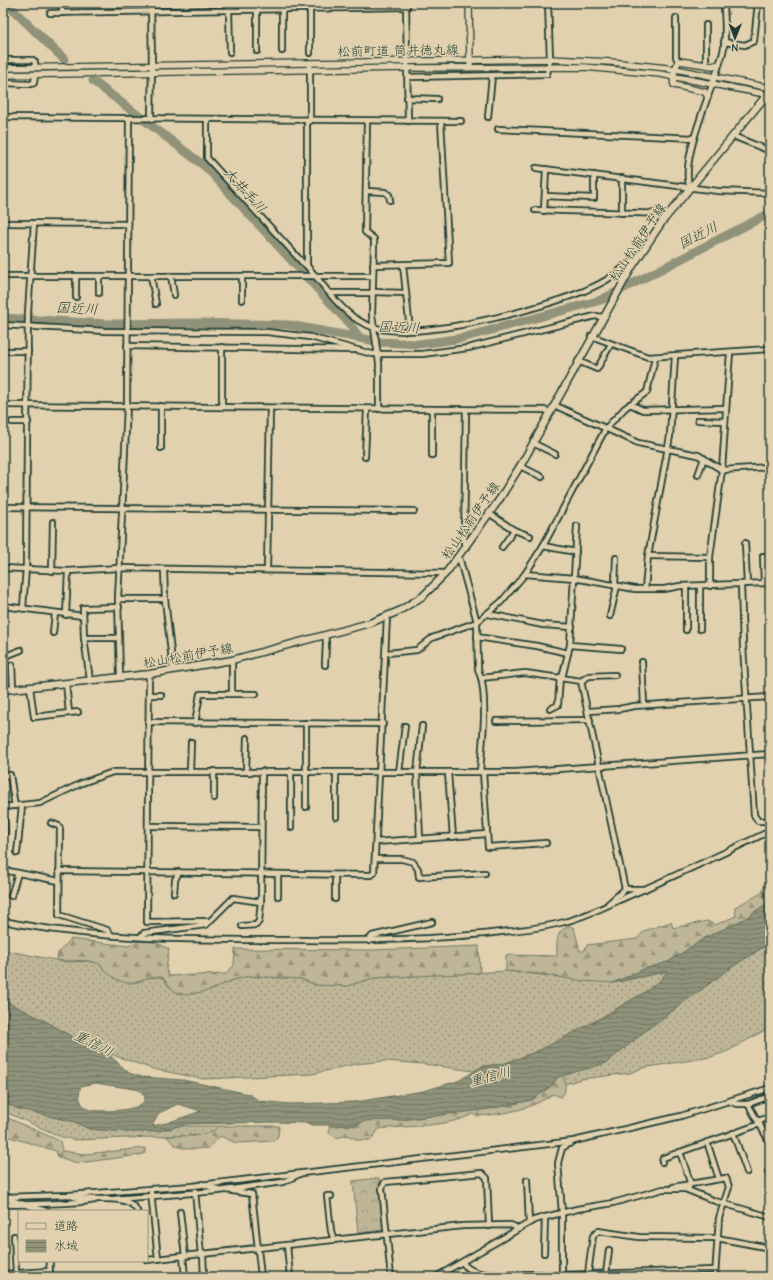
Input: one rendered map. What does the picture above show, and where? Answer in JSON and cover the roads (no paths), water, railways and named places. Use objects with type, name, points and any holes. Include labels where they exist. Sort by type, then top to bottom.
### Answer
[{"type":"main road","name":"松山松前伊予線","points":[[3,690],[149,674],[232,660],[387,617],[422,596],[446,573],[490,514],[520,466],[591,336],[632,267],[668,214],[769,94]]},
{"type":"street","points":[[62,3],[62,13]]},
{"type":"street","points":[[151,3],[152,119]]},
{"type":"street","points":[[257,51],[259,3]]},
{"type":"street","points":[[282,51],[284,3]]},
{"type":"street","points":[[469,3],[470,67]]},
{"type":"street","points":[[408,77],[548,74],[550,59],[548,3]]},
{"type":"street","points":[[690,187],[687,181],[687,172],[694,138],[715,77],[724,42],[724,3]]},
{"type":"street","points":[[724,42],[745,45],[754,41],[758,3]]},
{"type":"street","points":[[50,13],[151,12],[283,9],[311,6],[406,5],[408,121]]},
{"type":"street","points":[[310,53],[311,6]]},
{"type":"street","points":[[229,10],[230,52]]},
{"type":"street","points":[[676,18],[676,58],[678,61],[674,76],[674,85],[705,92],[708,97]]},
{"type":"street","points":[[706,24],[706,65]]},
{"type":"street","name":"松前町道 筒井徳丸線","points":[[3,75],[152,72],[408,61],[550,59],[611,62],[676,69],[770,88]]},
{"type":"street","points":[[3,60],[33,60],[35,68]]},
{"type":"street","points":[[678,61],[706,65],[719,64]]},
{"type":"street","name":"松前町道 筒井徳丸線","points":[[3,68],[152,65],[408,68],[584,67],[674,76],[769,94]]},
{"type":"street","points":[[307,266],[310,66]]},
{"type":"street","points":[[3,83],[31,84],[34,83],[35,75]]},
{"type":"street","points":[[488,117],[492,76]]},
{"type":"street","points":[[407,98],[437,99]]},
{"type":"street","points":[[3,117],[367,122],[461,121]]},
{"type":"street","points":[[120,677],[118,598],[127,406],[128,224],[131,119]]},
{"type":"street","points":[[208,120],[206,158],[357,320],[374,329],[438,329],[470,323],[568,297],[595,286],[612,277],[630,262],[636,261]]},
{"type":"street","points":[[373,265],[449,263],[442,121]]},
{"type":"street","points":[[367,122],[365,232],[374,239],[374,329],[378,353],[379,409]]},
{"type":"street","points":[[498,129],[694,138]]},
{"type":"street","points":[[733,136],[770,151]]},
{"type":"street","points":[[536,168],[746,194],[770,193]]},
{"type":"street","points":[[544,211],[546,169]]},
{"type":"street","points":[[545,196],[594,198],[594,175]]},
{"type":"street","points":[[622,178],[622,213]]},
{"type":"street","points":[[366,191],[385,192],[389,195],[390,200]]},
{"type":"street","points":[[535,210],[668,214]]},
{"type":"street","points":[[3,223],[128,224]]},
{"type":"street","points":[[23,608],[26,568],[28,314],[34,223]]},
{"type":"street","points":[[403,265],[410,330]]},
{"type":"street","points":[[3,276],[373,276]]},
{"type":"street","points":[[76,276],[76,297]]},
{"type":"street","points":[[99,276],[99,293]]},
{"type":"street","points":[[151,276],[156,304]]},
{"type":"street","points":[[171,276],[174,296]]},
{"type":"street","points":[[242,276],[242,300]]},
{"type":"street","points":[[331,293],[406,293]]},
{"type":"street","points":[[3,325],[127,331],[200,330],[275,333],[310,337],[360,350],[378,353],[422,354],[468,348],[594,316],[603,317]]},
{"type":"street","points":[[591,336],[639,355],[655,358],[770,350]]},
{"type":"street","points":[[578,361],[597,369],[610,344]]},
{"type":"street","points":[[127,346],[360,350]]},
{"type":"street","points":[[222,347],[222,407]]},
{"type":"street","points":[[3,351],[28,351]]},
{"type":"street","points":[[710,586],[710,557],[722,470],[730,352]]},
{"type":"street","points":[[645,589],[648,556],[668,450],[675,356]]},
{"type":"street","points":[[387,653],[413,651],[432,638],[477,622],[501,602],[525,574],[543,546],[606,428],[630,404],[647,392],[655,358]]},
{"type":"street","points":[[630,404],[643,410],[726,408]]},
{"type":"street","points":[[3,405],[545,410],[550,412]]},
{"type":"street","points":[[554,405],[638,443],[704,458],[722,470],[770,467]]},
{"type":"street","points":[[161,406],[161,448]]},
{"type":"street","points":[[267,570],[270,408]]},
{"type":"street","points":[[365,457],[367,409]]},
{"type":"street","points":[[432,410],[432,456]]},
{"type":"street","points":[[466,410],[464,543],[466,547]]},
{"type":"street","points":[[698,420],[725,420]]},
{"type":"street","points":[[12,422],[28,422]]},
{"type":"street","points":[[533,443],[555,454]]},
{"type":"street","points":[[698,475],[704,458]]},
{"type":"street","points":[[520,466],[542,477]]},
{"type":"street","points":[[3,507],[414,511]]},
{"type":"street","points":[[490,514],[514,530],[530,536]]},
{"type":"street","points":[[52,571],[53,522]]},
{"type":"street","points":[[550,709],[558,705],[561,678],[570,645],[577,526]]},
{"type":"street","points":[[502,547],[514,530]]},
{"type":"street","points":[[745,544],[747,584]]},
{"type":"street","points":[[543,546],[576,552]]},
{"type":"street","points":[[648,556],[710,557]]},
{"type":"street","points":[[525,574],[550,574],[616,586],[645,589],[767,583],[763,556]]},
{"type":"street","points":[[459,557],[477,622],[479,674],[481,678],[483,697],[482,772],[488,847],[546,843]]},
{"type":"street","points":[[610,616],[616,586],[616,558]]},
{"type":"street","points":[[3,568],[26,568],[52,571],[119,568],[164,568],[446,573]]},
{"type":"street","points":[[164,568],[165,599],[173,670]]},
{"type":"street","points":[[66,615],[68,571]]},
{"type":"street","points":[[741,585],[746,698],[754,815],[758,821],[770,821]]},
{"type":"street","points":[[686,586],[686,630]]},
{"type":"street","points":[[700,586],[700,629]]},
{"type":"street","points":[[118,598],[165,599]]},
{"type":"street","points":[[3,606],[82,616]]},
{"type":"street","points":[[90,680],[84,638],[82,616],[83,608],[118,607]]},
{"type":"street","points":[[53,633],[55,613]]},
{"type":"street","points":[[488,614],[543,625],[572,628]]},
{"type":"street","points":[[59,871],[334,875],[371,875],[374,873],[387,653],[387,617]]},
{"type":"street","points":[[325,635],[325,665]]},
{"type":"street","points":[[477,637],[537,646],[568,653]]},
{"type":"street","points":[[84,638],[119,638]]},
{"type":"street","points":[[570,645],[621,649]]},
{"type":"street","points":[[3,656],[21,650]]},
{"type":"street","points":[[232,660],[232,694]]},
{"type":"street","points":[[642,662],[644,705]]},
{"type":"street","points":[[12,664],[13,688]]},
{"type":"street","points":[[481,678],[526,673],[582,681],[589,676],[615,675]]},
{"type":"street","points":[[149,674],[147,922],[208,922]]},
{"type":"street","points":[[582,681],[625,889]]},
{"type":"street","points":[[66,683],[69,713]]},
{"type":"street","points":[[30,687],[34,717],[78,712]]},
{"type":"street","points":[[195,723],[200,694],[256,694]]},
{"type":"street","points":[[148,695],[161,695]]},
{"type":"street","points":[[589,711],[644,705],[770,697]]},
{"type":"street","points":[[496,721],[590,720]]},
{"type":"street","points":[[148,722],[383,724]]},
{"type":"street","points":[[306,723],[306,807]]},
{"type":"street","points":[[399,772],[405,726]]},
{"type":"street","points":[[420,839],[417,772],[422,726]]},
{"type":"street","points":[[246,771],[247,738]]},
{"type":"street","points":[[190,742],[190,771]]},
{"type":"street","points":[[5,832],[3,807],[40,803],[82,783],[106,774],[148,771],[516,772],[770,754]]},
{"type":"street","points":[[214,771],[214,798]]},
{"type":"street","points":[[242,926],[258,924],[261,902],[262,771]]},
{"type":"street","points":[[291,827],[292,772]]},
{"type":"street","points":[[336,772],[336,817]]},
{"type":"street","points":[[448,773],[453,837]]},
{"type":"street","points":[[3,776],[10,775],[15,806]]},
{"type":"street","points":[[17,853],[22,806]]},
{"type":"street","points":[[51,823],[59,826],[60,829],[59,915],[107,930],[110,934]]},
{"type":"street","points":[[148,826],[261,827]]},
{"type":"street","points":[[3,921],[53,929],[203,940],[428,940],[542,927],[571,920],[607,906],[770,831]]},
{"type":"street","points":[[376,842],[487,834]]},
{"type":"street","points":[[375,858],[402,859],[413,862],[418,869],[419,877],[485,873]]},
{"type":"street","points":[[3,870],[59,881]]},
{"type":"street","points":[[174,892],[175,880],[179,872]]},
{"type":"street","points":[[11,896],[18,873]]},
{"type":"street","points":[[278,874],[278,896]]},
{"type":"street","points":[[334,875],[335,899]]},
{"type":"street","points":[[607,906],[611,900],[625,889],[645,889]]},
{"type":"street","points":[[141,936],[144,933],[206,925],[233,898],[261,902]]},
{"type":"street","points":[[370,941],[372,936],[432,922]]},
{"type":"street","points":[[3,1197],[69,1195],[202,1184],[574,1141],[603,1136],[731,1102],[770,1088]]},
{"type":"street","points":[[731,1102],[737,1104],[748,1104],[770,1096]]},
{"type":"street","points":[[748,1104],[770,1141]]},
{"type":"street","points":[[662,1162],[663,1158],[733,1133],[770,1116]]},
{"type":"street","points":[[733,1133],[747,1172]]},
{"type":"street","points":[[562,1276],[562,1213],[558,1163],[559,1154],[562,1148],[574,1141]]},
{"type":"street","points":[[707,1142],[719,1179]]},
{"type":"street","points":[[680,1152],[691,1192]]},
{"type":"street","points":[[69,1195],[75,1198],[95,1200],[195,1191],[224,1190],[283,1182],[301,1173]]},
{"type":"street","points":[[391,1277],[382,1188],[385,1182],[482,1173],[487,1178],[489,1226]]},
{"type":"street","points":[[670,1189],[726,1178],[729,1187],[723,1204],[717,1238],[715,1277]]},
{"type":"street","points":[[527,1180],[529,1223]]},
{"type":"street","points":[[202,1184],[224,1190],[252,1194],[261,1277]]},
{"type":"street","points":[[436,1277],[463,1263],[529,1223],[545,1217],[624,1200],[662,1188],[691,1192],[723,1204],[770,1217]]},
{"type":"street","points":[[151,1189],[158,1259]]},
{"type":"street","points":[[195,1191],[204,1277]]},
{"type":"street","points":[[331,1196],[327,1196],[331,1231],[334,1240]]},
{"type":"street","points":[[3,1197],[42,1210]]},
{"type":"street","points":[[114,1199],[129,1202],[136,1210]]},
{"type":"street","points":[[3,1204],[17,1206],[81,1203],[95,1200]]},
{"type":"street","points":[[180,1212],[185,1277]]},
{"type":"street","points":[[544,1253],[545,1217]]},
{"type":"street","points":[[148,1260],[287,1246],[386,1234],[511,1225],[519,1229]]},
{"type":"street","points":[[588,1274],[593,1236],[598,1231],[639,1237],[717,1238],[770,1248]]},
{"type":"street","points":[[14,1236],[16,1273]]},
{"type":"street","points":[[287,1246],[290,1277]]},
{"type":"street","points":[[606,1274],[609,1250]]},
{"type":"street","points":[[49,1277],[50,1262]]},
{"type":"street","points":[[463,1263],[466,1268],[475,1271],[502,1276],[562,1276],[715,1270]]},
{"type":"street","points":[[3,1274],[50,1271]]},
{"type":"street","points":[[688,1271],[688,1277]]},
{"type":"water","name":"重信川","points":[[770,902],[770,943],[732,967],[649,1028],[606,1063],[558,1077],[550,1087],[532,1100],[489,1109],[400,1120],[364,1121],[357,1125],[312,1125],[305,1123],[278,1122],[187,1124],[159,1131],[127,1132],[89,1129],[75,1122],[19,1109],[3,1102],[3,1000],[47,1022],[74,1038],[107,1053],[129,1073],[142,1077],[183,1080],[249,1094],[259,1101],[290,1104],[355,1102],[423,1091],[458,1081],[483,1066],[503,1064],[538,1051],[607,1015],[645,992],[661,980],[667,971],[613,983],[644,969],[668,962],[705,938],[744,919]],"holes":[[[96,1083],[140,1090],[145,1097],[143,1103],[136,1107],[123,1110],[90,1110],[84,1106],[80,1100],[79,1093],[81,1086]],[[178,1104],[201,1111],[167,1123],[152,1126],[159,1113]]]},
{"type":"waterway","name":"大井手川","points":[[6,3],[64,59]]},
{"type":"waterway","name":"大井手川","points":[[93,81],[207,168],[348,322],[359,337]]},
{"type":"waterway","name":"国近川","points":[[3,318],[107,324],[198,323],[289,325],[381,342],[418,344],[435,342],[462,338],[601,300],[770,213]]}]
